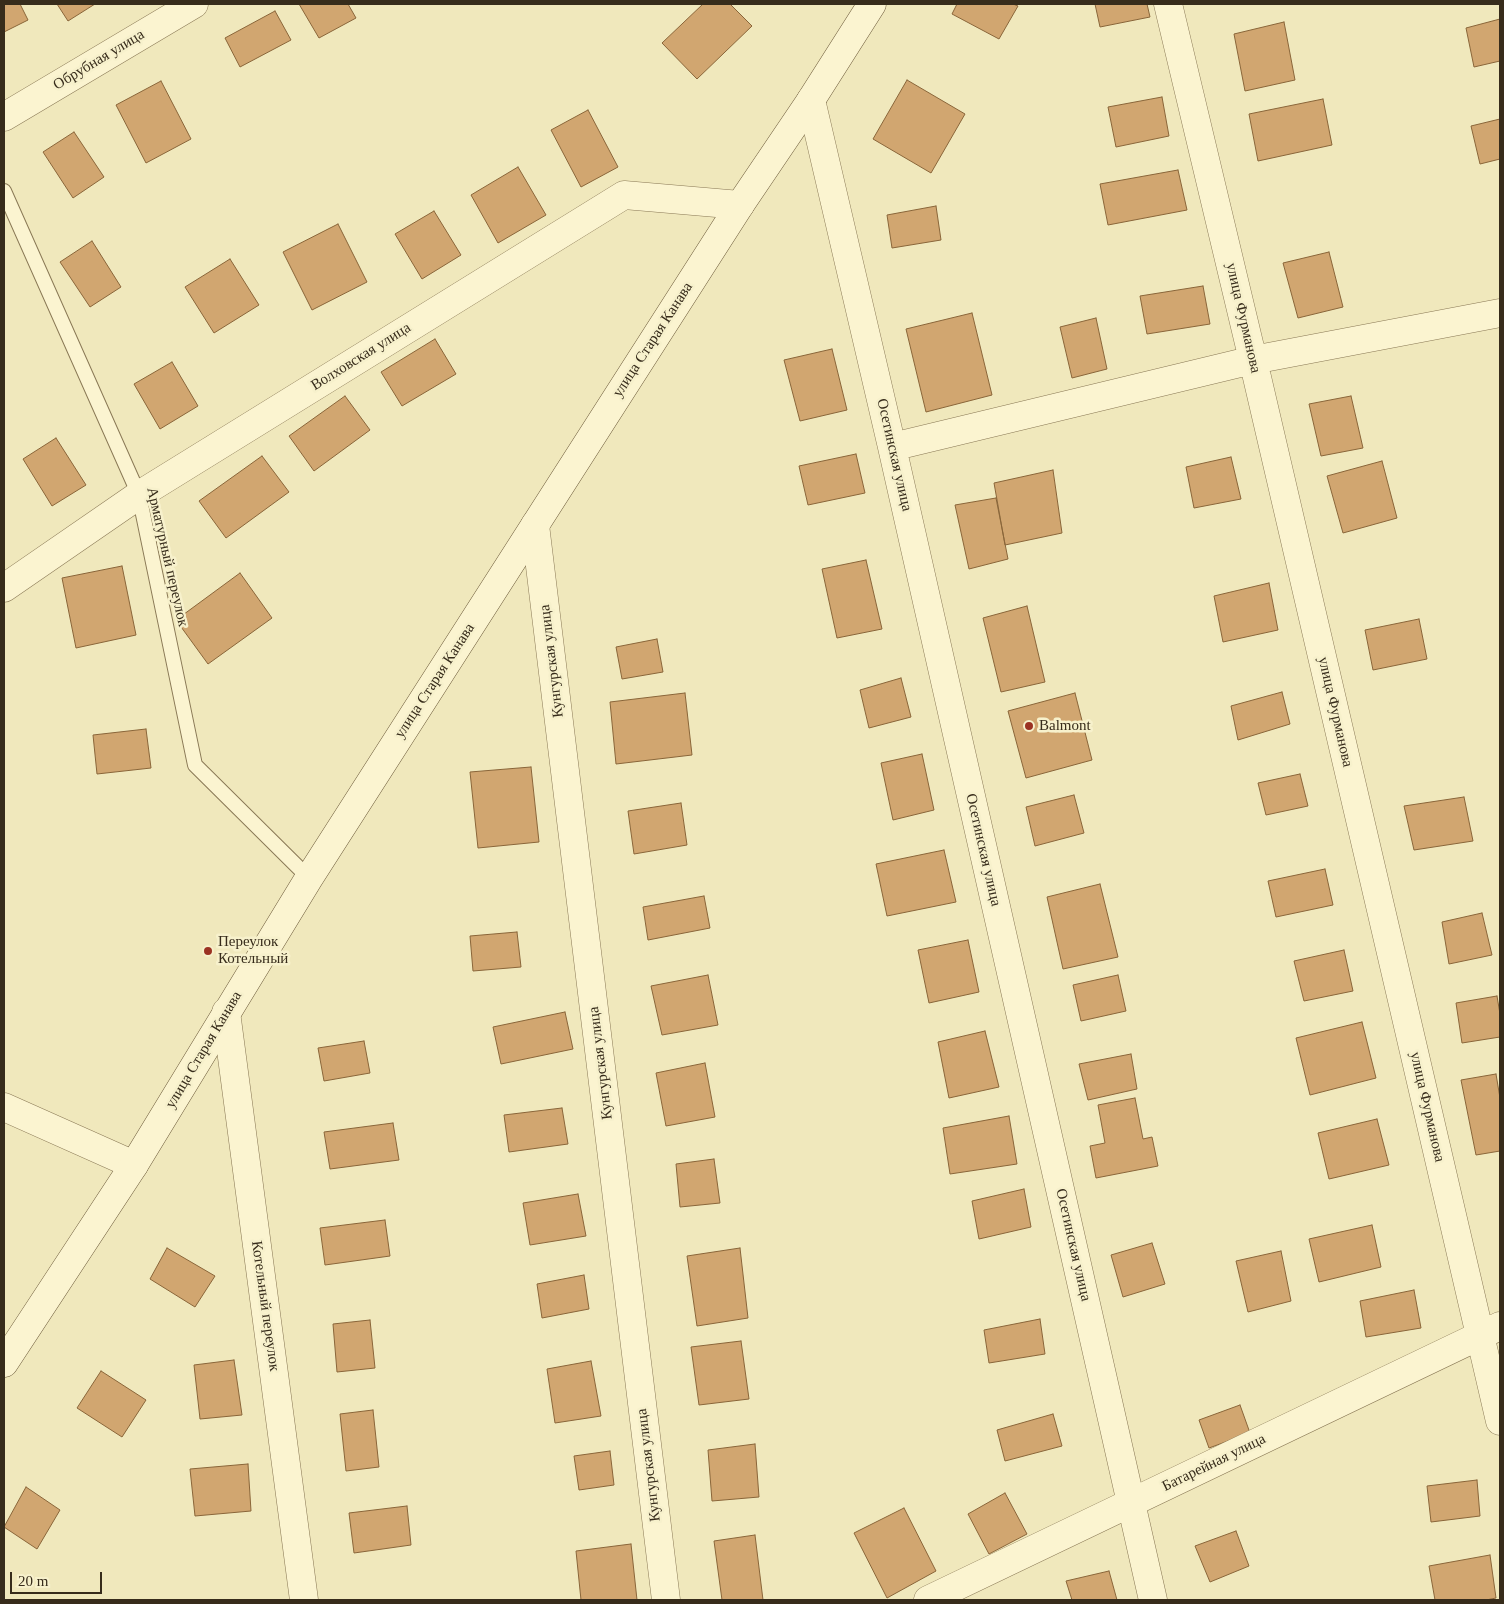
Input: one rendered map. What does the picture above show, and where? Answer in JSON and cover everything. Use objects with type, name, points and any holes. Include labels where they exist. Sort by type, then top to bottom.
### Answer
[{"type":"street","name":"Обрубная улица","points":[[4,117],[194,4]]},
{"type":"street","name":"улица Старая Канава","points":[[4,1363],[134,1165],[309,878],[740,205],[811,100],[872,4]]},
{"type":"street","name":"улица Фурманова","points":[[1168,4],[1490,1331],[1500,1421]]},
{"type":"street","name":"Осетинская улица","points":[[811,100],[892,447],[1153,1600]]},
{"type":"street","name":"Волховская улица","points":[[4,588],[139,494],[624,195],[740,205]]},
{"type":"street","points":[[892,447],[1253,360],[1500,313]]},
{"type":"street","name":"Кунгурская улица","points":[[535,525],[666,1600]]},
{"type":"street","name":"Котельный переулок","points":[[226,1012],[304,1600]]},
{"type":"street","points":[[4,1107],[134,1165]]},
{"type":"street","name":"Батарейная улица","points":[[928,1600],[1490,1331]]},
{"type":"lane","name":"Арматурный переулок","points":[[4,191],[139,494],[195,765],[309,878]]},
{"type":"building","points":[[4,4],[20,4],[28,20],[4,32]]},
{"type":"building","points":[[57,4],[95,4],[68,21]]},
{"type":"building","points":[[299,4],[348,4],[356,18],[319,38]]},
{"type":"building","points":[[703,4],[730,4],[752,26],[697,79],[662,43]]},
{"type":"building","points":[[957,4],[1013,4],[1018,6],[999,39],[952,14]]},
{"type":"building","points":[[1095,4],[1147,4],[1150,17],[1100,27]]},
{"type":"building","points":[[275,11],[291,40],[240,67],[225,38]]},
{"type":"building","points":[[1500,19],[1500,61],[1474,67],[1466,28]]},
{"type":"building","points":[[1284,22],[1295,80],[1245,91],[1234,34]]},
{"type":"building","points":[[907,80],[965,114],[931,173],[873,139]]},
{"type":"building","points":[[161,81],[191,139],[146,163],[116,105]]},
{"type":"building","points":[[1162,97],[1169,136],[1116,147],[1108,107]]},
{"type":"building","points":[[1323,99],[1332,145],[1258,161],[1249,114]]},
{"type":"building","points":[[588,110],[618,167],[581,187],[551,130]]},
{"type":"building","points":[[1500,119],[1500,159],[1480,164],[1471,126]]},
{"type":"building","points":[[74,132],[104,177],[73,198],[43,152]]},
{"type":"building","points":[[518,167],[546,215],[498,243],[471,195]]},
{"type":"building","points":[[1178,170],[1187,210],[1108,225],[1100,184]]},
{"type":"building","points":[[936,206],[941,240],[892,248],[887,215]]},
{"type":"building","points":[[434,211],[461,255],[422,279],[395,234]]},
{"type":"building","points":[[338,224],[367,282],[312,310],[283,252]]},
{"type":"building","points":[[92,241],[121,287],[90,307],[60,262]]},
{"type":"building","points":[[1329,252],[1343,307],[1298,318],[1283,263]]},
{"type":"building","points":[[230,259],[259,305],[214,333],[185,287]]},
{"type":"building","points":[[1203,286],[1210,324],[1147,334],[1140,296]]},
{"type":"building","points":[[972,313],[992,395],[926,412],[906,329]]},
{"type":"building","points":[[1096,318],[1107,369],[1072,378],[1060,327]]},
{"type":"building","points":[[435,339],[456,374],[402,406],[381,372]]},
{"type":"building","points":[[832,349],[847,410],[800,421],[784,360]]},
{"type":"building","points":[[172,362],[198,406],[160,429],[134,384]]},
{"type":"building","points":[[345,396],[370,430],[314,471],[289,436]]},
{"type":"building","points":[[1351,396],[1363,448],[1321,456],[1309,404]]},
{"type":"building","points":[[56,438],[86,485],[52,506],[23,459]]},
{"type":"building","points":[[856,454],[865,493],[808,505],[799,466]]},
{"type":"building","points":[[262,456],[289,492],[226,538],[199,501]]},
{"type":"building","points":[[1231,457],[1241,499],[1194,508],[1186,467]]},
{"type":"building","points":[[1382,461],[1397,518],[1343,533],[1327,476]]},
{"type":"building","points":[[1053,470],[1062,533],[1005,545],[994,483]]},
{"type":"building","points":[[996,498],[1008,559],[969,569],[955,505]]},
{"type":"building","points":[[866,560],[882,629],[837,638],[822,569]]},
{"type":"building","points":[[122,566],[136,635],[76,648],[62,578]]},
{"type":"building","points":[[240,573],[272,618],[208,664],[176,620]]},
{"type":"building","points":[[1269,583],[1278,630],[1223,642],[1214,596]]},
{"type":"building","points":[[1027,606],[1045,682],[1001,692],[983,618]]},
{"type":"building","points":[[1419,619],[1427,659],[1373,670],[1365,630]]},
{"type":"building","points":[[657,639],[663,672],[622,679],[616,647]]},
{"type":"building","points":[[901,678],[911,717],[869,728],[860,690]]},
{"type":"building","points":[[1282,692],[1290,724],[1238,740],[1231,706]]},
{"type":"building","points":[[685,693],[692,755],[616,764],[610,702]]},
{"type":"building","points":[[1075,693],[1092,760],[1026,778],[1008,711]]},
{"type":"building","points":[[146,729],[151,768],[97,774],[93,735]]},
{"type":"building","points":[[922,754],[934,810],[893,820],[881,763]]},
{"type":"building","points":[[531,767],[539,842],[478,848],[470,772]]},
{"type":"building","points":[[1300,774],[1308,806],[1266,815],[1258,783]]},
{"type":"building","points":[[1074,795],[1084,833],[1035,846],[1026,807]]},
{"type":"building","points":[[1464,797],[1473,841],[1414,850],[1404,806]]},
{"type":"building","points":[[681,803],[687,845],[634,854],[628,811]]},
{"type":"building","points":[[944,850],[956,902],[887,916],[876,864]]},
{"type":"building","points":[[1325,869],[1333,905],[1276,917],[1268,881]]},
{"type":"building","points":[[1100,884],[1118,957],[1063,969],[1047,897]]},
{"type":"building","points":[[704,896],[710,928],[648,940],[643,907]]},
{"type":"building","points":[[1482,913],[1492,955],[1449,964],[1442,922]]},
{"type":"building","points":[[517,932],[521,967],[473,971],[470,936]]},
{"type":"building","points":[[968,940],[979,992],[929,1003],[918,950]]},
{"type":"building","points":[[1344,950],[1353,991],[1304,1001],[1294,961]]},
{"type":"building","points":[[708,975],[718,1025],[662,1035],[651,986]]},
{"type":"building","points":[[1118,975],[1126,1011],[1081,1021],[1073,985]]},
{"type":"building","points":[[1497,996],[1500,1014],[1500,1037],[1462,1043],[1456,1003]]},
{"type":"building","points":[[565,1012],[573,1049],[501,1064],[493,1027]]},
{"type":"building","points":[[1362,1022],[1376,1078],[1310,1095],[1296,1038]]},
{"type":"building","points":[[985,1031],[999,1087],[949,1098],[938,1042]]},
{"type":"building","points":[[364,1041],[370,1073],[324,1081],[318,1048]]},
{"type":"building","points":[[1131,1054],[1137,1089],[1088,1100],[1079,1064]]},
{"type":"building","points":[[705,1063],[715,1117],[666,1126],[656,1073]]},
{"type":"building","points":[[1496,1074],[1500,1098],[1500,1151],[1476,1155],[1461,1080]]},
{"type":"building","points":[[1135,1098],[1143,1139],[1152,1137],[1158,1166],[1096,1178],[1090,1146],[1105,1143],[1098,1105]]},
{"type":"building","points":[[562,1108],[568,1144],[509,1152],[504,1115]]},
{"type":"building","points":[[1009,1116],[1017,1164],[950,1174],[943,1128]]},
{"type":"building","points":[[1377,1119],[1389,1165],[1329,1179],[1318,1133]]},
{"type":"building","points":[[393,1123],[399,1160],[330,1169],[324,1132]]},
{"type":"building","points":[[714,1159],[720,1203],[680,1207],[676,1164]]},
{"type":"building","points":[[1024,1189],[1031,1227],[979,1239],[972,1201]]},
{"type":"building","points":[[578,1194],[586,1236],[530,1245],[523,1203]]},
{"type":"building","points":[[385,1220],[390,1256],[325,1265],[320,1228]]},
{"type":"building","points":[[1372,1225],[1381,1267],[1319,1282],[1309,1239]]},
{"type":"building","points":[[1152,1243],[1165,1284],[1123,1297],[1111,1255]]},
{"type":"building","points":[[167,1248],[215,1276],[195,1307],[150,1279]]},
{"type":"building","points":[[740,1248],[748,1318],[697,1326],[687,1256]]},
{"type":"building","points":[[1281,1251],[1291,1301],[1248,1312],[1236,1261]]},
{"type":"building","points":[[584,1275],[589,1309],[542,1318],[537,1284]]},
{"type":"building","points":[[1414,1290],[1421,1328],[1366,1337],[1360,1301]]},
{"type":"building","points":[[1040,1319],[1045,1354],[989,1363],[984,1330]]},
{"type":"building","points":[[370,1320],[375,1368],[337,1372],[333,1324]]},
{"type":"building","points":[[741,1341],[749,1399],[699,1405],[691,1347]]},
{"type":"building","points":[[234,1360],[242,1415],[200,1419],[194,1365]]},
{"type":"building","points":[[591,1361],[601,1416],[555,1423],[547,1369]]},
{"type":"building","points":[[101,1371],[146,1400],[122,1437],[77,1408]]},
{"type":"building","points":[[1240,1405],[1250,1433],[1209,1448],[1199,1420]]},
{"type":"building","points":[[373,1410],[379,1467],[346,1471],[340,1414]]},
{"type":"building","points":[[1053,1414],[1062,1446],[1005,1461],[997,1430]]},
{"type":"building","points":[[755,1444],[759,1497],[712,1501],[708,1450]]},
{"type":"building","points":[[610,1451],[614,1485],[579,1490],[574,1456]]},
{"type":"building","points":[[248,1464],[251,1511],[195,1516],[190,1469]]},
{"type":"building","points":[[1477,1480],[1480,1516],[1431,1522],[1427,1486]]},
{"type":"building","points":[[26,1487],[60,1510],[37,1549],[4,1527]]},
{"type":"building","points":[[1005,1493],[1027,1534],[989,1554],[968,1514]]},
{"type":"building","points":[[407,1506],[411,1545],[354,1553],[349,1513]]},
{"type":"building","points":[[904,1508],[936,1571],[887,1598],[854,1533]]},
{"type":"building","points":[[1236,1531],[1249,1566],[1210,1582],[1195,1546]]},
{"type":"building","points":[[755,1535],[763,1600],[722,1600],[714,1541]]},
{"type":"building","points":[[631,1544],[637,1600],[581,1600],[576,1551]]},
{"type":"building","points":[[1490,1555],[1496,1598],[1486,1600],[1435,1600],[1429,1566]]},
{"type":"building","points":[[1109,1571],[1117,1600],[1072,1600],[1066,1581]]},
{"type":"place","name":"Balmont","points":[[1029,726]]},
{"type":"place","name":"Переулок Котельный","points":[[208,951]]}]
